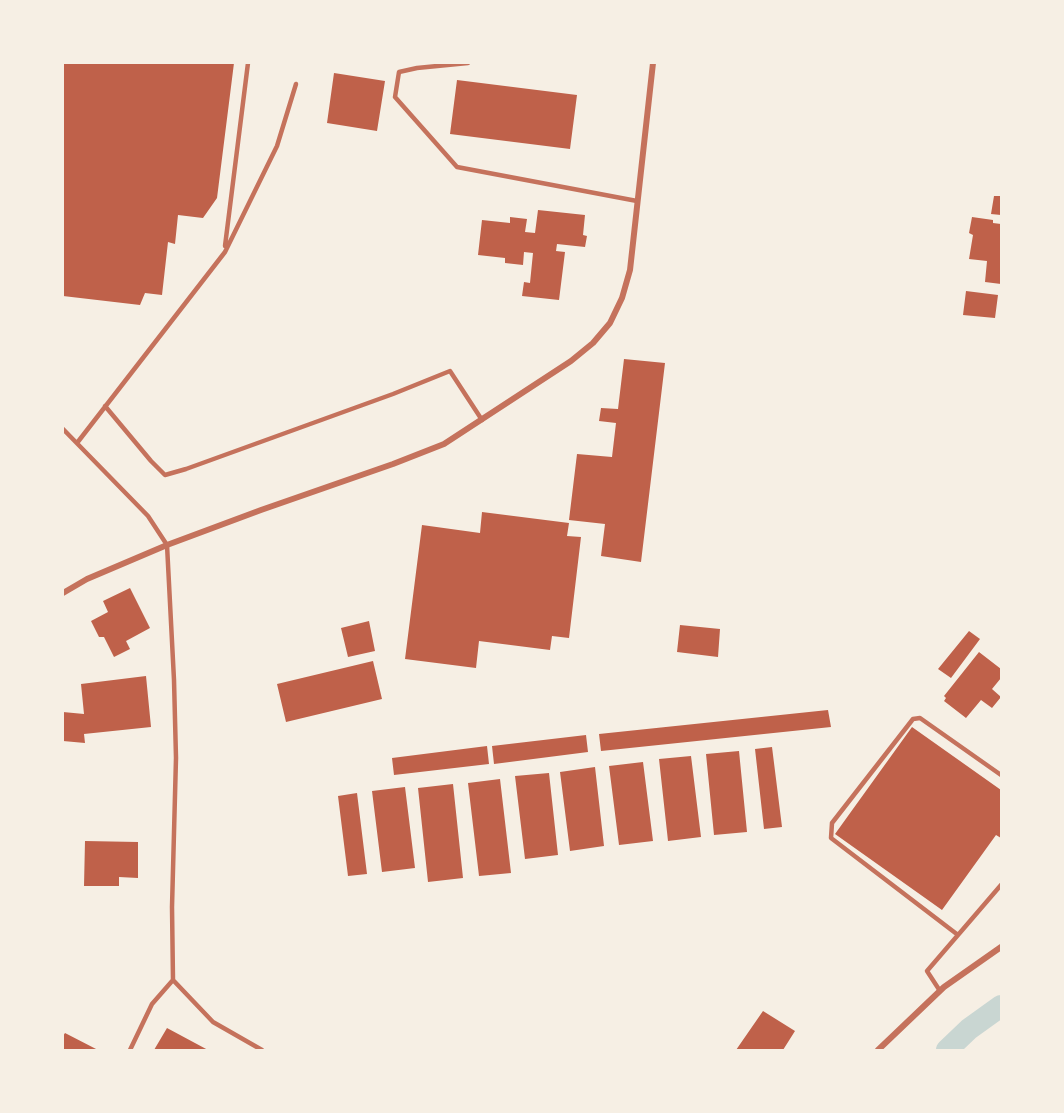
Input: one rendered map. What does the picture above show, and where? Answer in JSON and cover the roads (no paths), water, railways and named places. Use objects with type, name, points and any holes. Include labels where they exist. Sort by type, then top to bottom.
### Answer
[{"type":"street","points":[[63,593],[87,579],[167,545],[444,444],[571,361],[593,343],[610,323],[622,298],[630,270],[652,63]]},
{"type":"street","points":[[878,1050],[940,991],[1001,947]]},
{"type":"lane","points":[[225,252],[248,63]]},
{"type":"lane","points":[[468,63],[399,72],[395,97],[457,167],[638,201]]},
{"type":"lane","points":[[76,443],[225,252],[277,146],[296,84]]},
{"type":"lane","points":[[105,406],[165,475],[393,394],[450,371],[482,420]]},
{"type":"lane","points":[[63,429],[148,516],[167,545],[176,758],[172,907],[173,980],[152,1004],[130,1050]]},
{"type":"lane","points":[[958,935],[831,838],[832,823],[913,719],[920,718],[1001,775]]},
{"type":"lane","points":[[940,991],[927,971],[1001,885]]},
{"type":"lane","points":[[173,980],[213,1022],[262,1050]]},
{"type":"waterway","points":[[947,1050],[969,1029],[1001,1006]]}]
